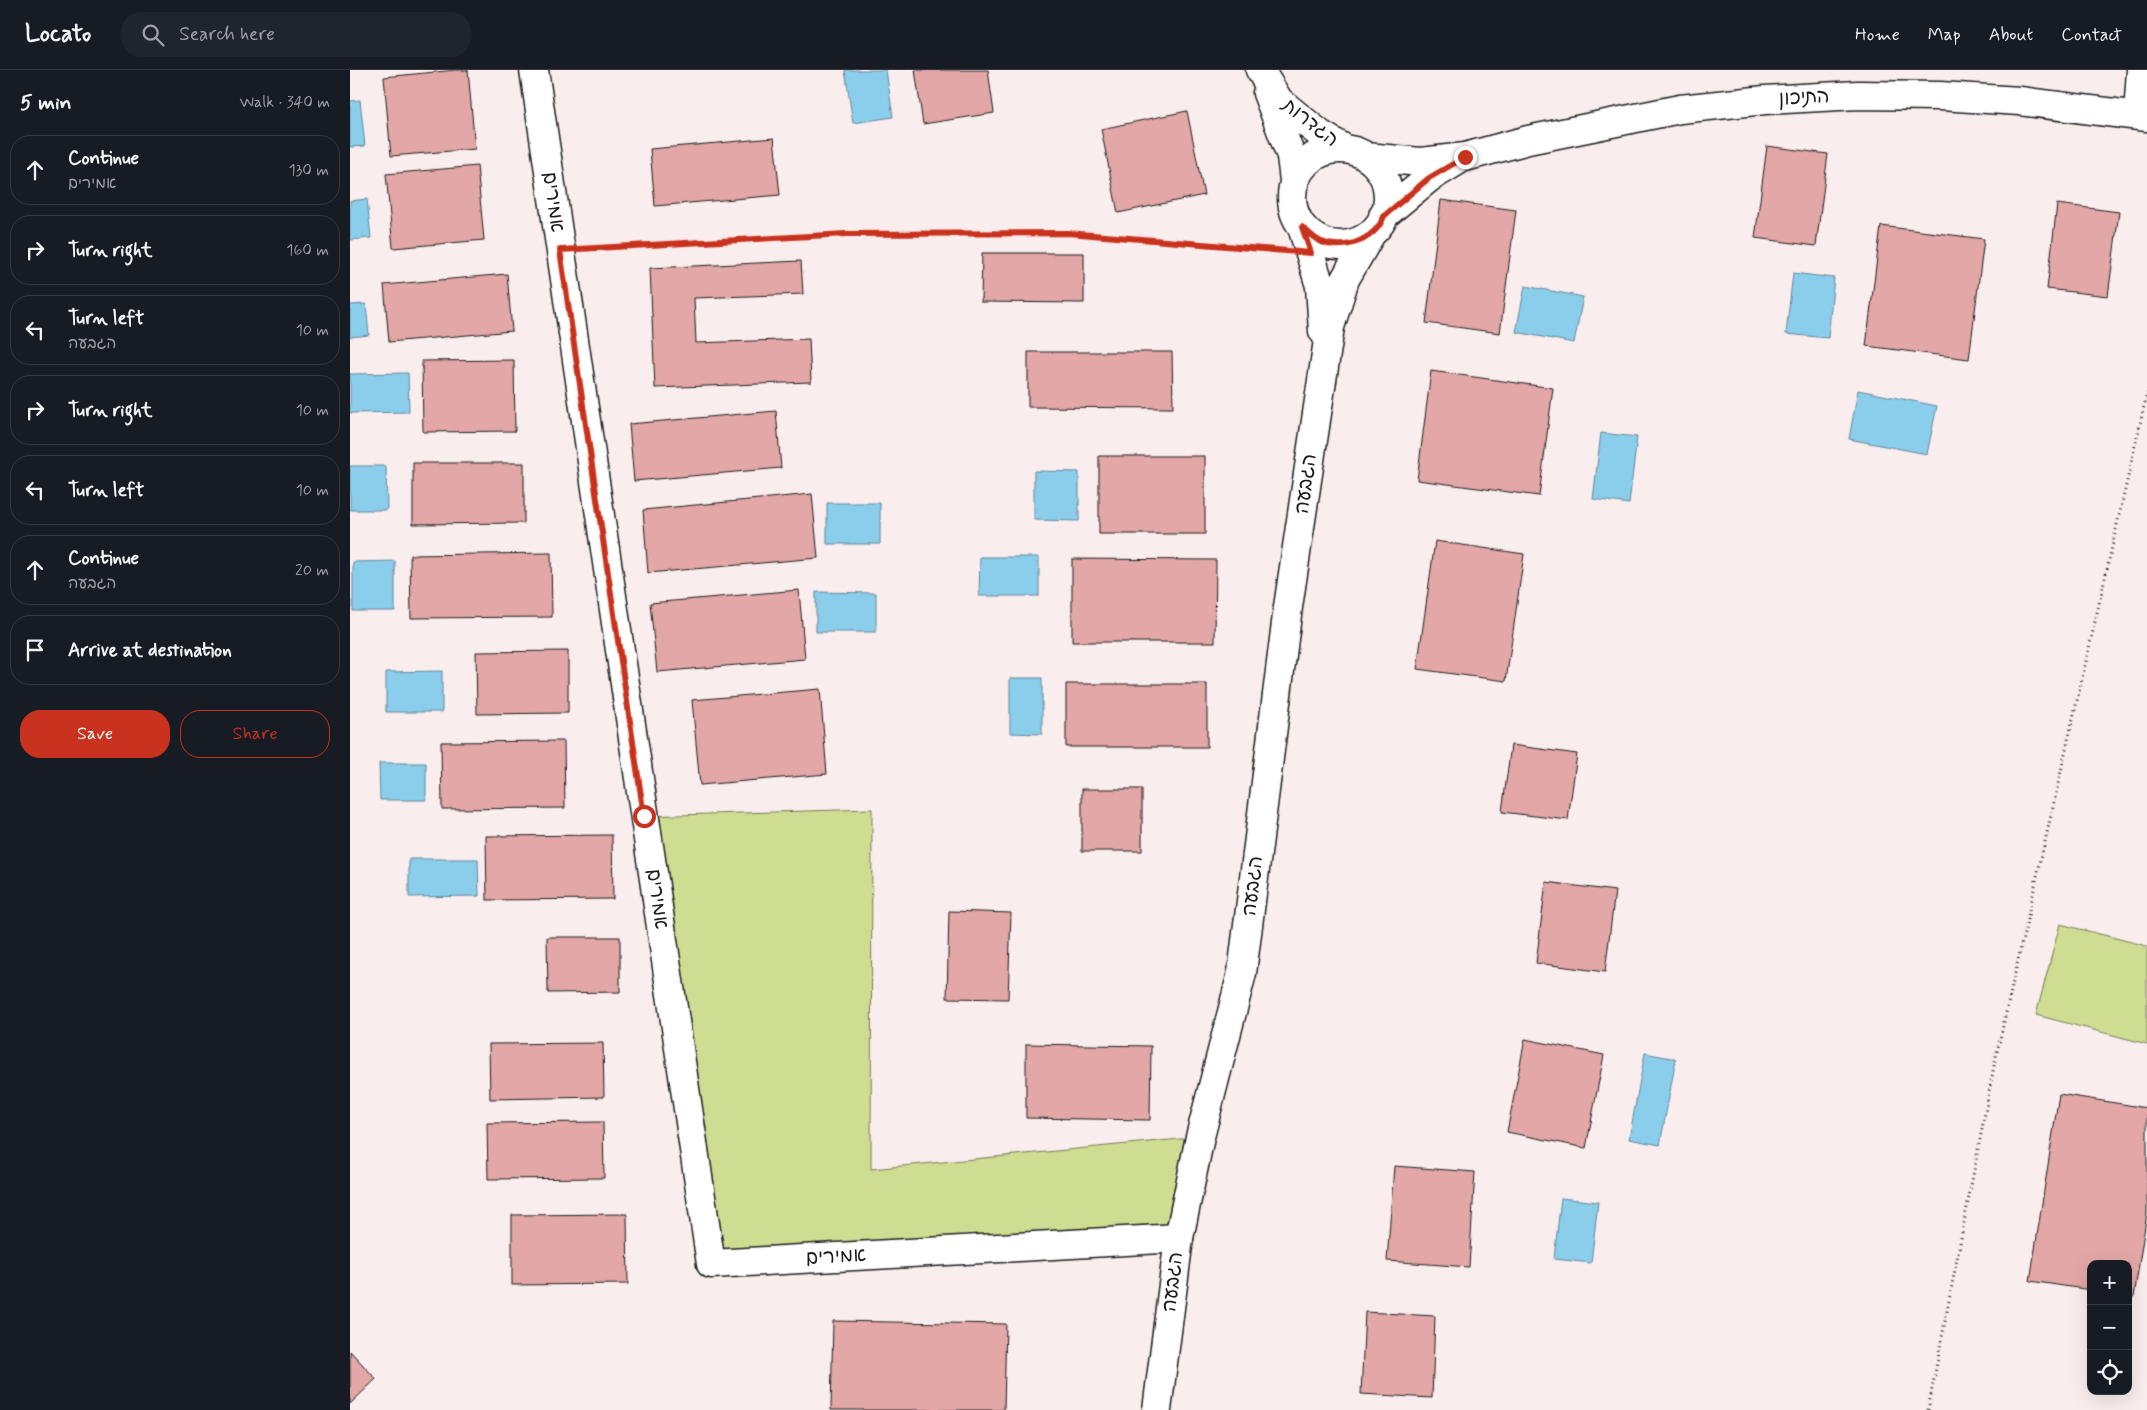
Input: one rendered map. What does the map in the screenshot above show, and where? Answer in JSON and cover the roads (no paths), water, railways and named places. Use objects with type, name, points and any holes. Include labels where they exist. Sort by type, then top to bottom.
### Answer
[{"type":"street","name":"אמירים","points":[[534,70],[711,1264],[1179,1238]]},
{"type":"street","name":"הגדרות","points":[[1259,70],[1279,101],[1320,134],[1355,153]]},
{"type":"street","name":"הגדרות","points":[[1259,70],[1291,156],[1294,181]]},
{"type":"street","points":[[2141,70],[2142,116]]},
{"type":"street","name":"התיכון","points":[[1465,157],[1528,140],[1680,109],[1774,100],[1858,95],[1940,96],[2020,101],[2142,116]]},
{"type":"street","points":[[1355,153],[1374,163],[1383,176],[1387,192],[1387,207],[1377,225],[1358,242],[1343,246],[1328,244],[1313,238],[1302,227],[1294,213],[1292,198],[1294,181],[1302,167],[1314,156],[1329,150],[1355,153],[1421,162],[1465,157]]},
{"type":"street","name":"הגבעה","points":[[1158,1410],[1179,1238],[1200,1137],[1242,973],[1288,608],[1330,327],[1345,279],[1377,225],[1429,178],[1465,157]]},
{"type":"street","name":"הגבעה","points":[[1302,227],[1320,286],[1325,357]]},
{"type":"water","points":[[845,70],[886,70],[893,117],[853,123]]},
{"type":"water","points":[[360,100],[365,146],[350,147],[350,101]]},
{"type":"water","points":[[367,199],[371,238],[350,240],[350,201]]},
{"type":"water","points":[[1793,273],[1834,278],[1828,338],[1786,334]]},
{"type":"water","points":[[1525,286],[1583,297],[1574,343],[1516,332]]},
{"type":"water","points":[[366,304],[369,335],[350,337],[350,305]]},
{"type":"water","points":[[408,373],[409,412],[350,413],[350,374]]},
{"type":"water","points":[[1858,390],[1937,406],[1927,454],[1849,439]]},
{"type":"water","points":[[1601,433],[1637,437],[1629,504],[1593,499]]},
{"type":"water","points":[[350,466],[386,466],[387,510],[350,510]]},
{"type":"water","points":[[1034,471],[1079,472],[1079,521],[1034,520]]},
{"type":"water","points":[[827,503],[880,503],[880,544],[827,544]]},
{"type":"water","points":[[980,557],[1039,557],[1039,596],[979,596]]},
{"type":"water","points":[[395,561],[395,611],[353,611],[353,562]]},
{"type":"water","points":[[816,592],[876,593],[876,632],[816,632]]},
{"type":"water","points":[[442,671],[442,712],[386,712],[386,672]]},
{"type":"water","points":[[1010,678],[1042,678],[1042,734],[1010,733]]},
{"type":"water","points":[[379,763],[426,763],[426,800],[380,800]]},
{"type":"water","points":[[409,859],[478,859],[479,896],[409,897]]},
{"type":"water","points":[[1645,1053],[1676,1059],[1660,1145],[1629,1139]]},
{"type":"water","points":[[1561,1198],[1598,1202],[1591,1263],[1554,1259]]}]
